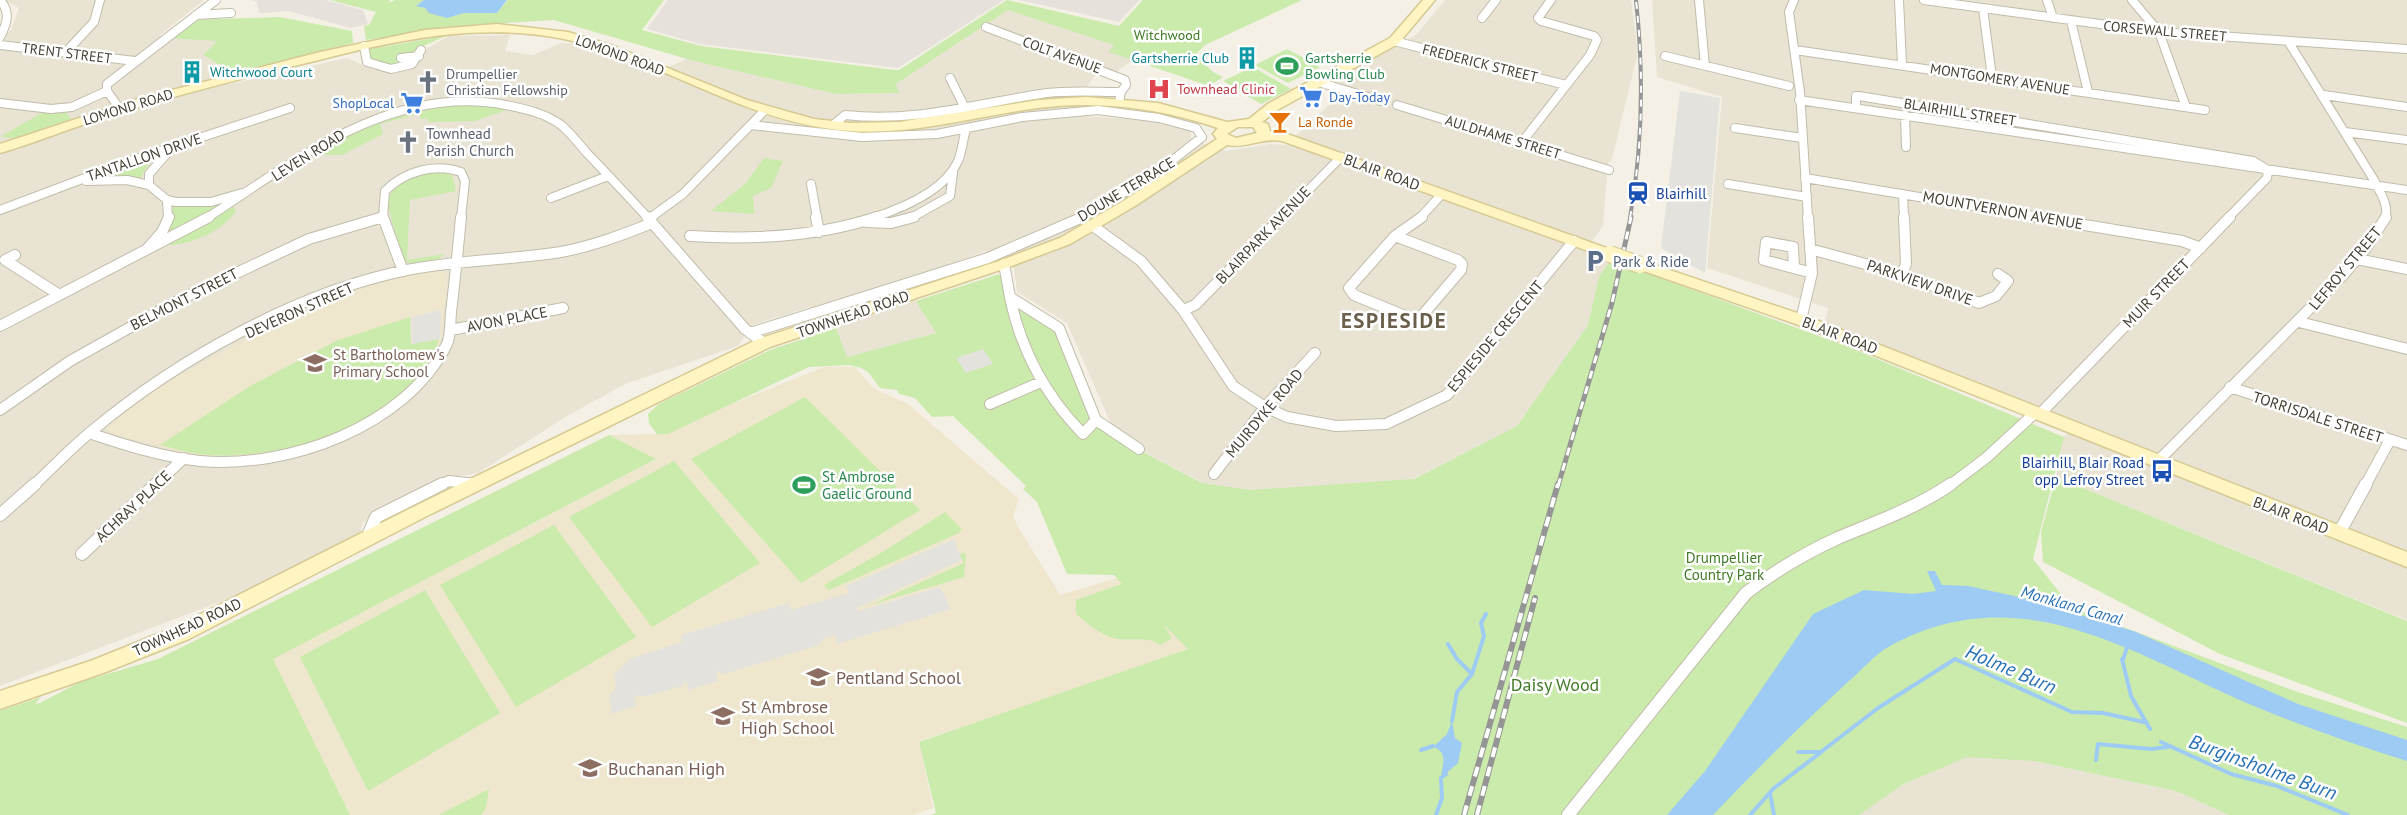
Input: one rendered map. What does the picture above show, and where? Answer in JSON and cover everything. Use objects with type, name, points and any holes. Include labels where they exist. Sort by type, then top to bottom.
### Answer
[{"type":"street","points":[[0,0],[8,11],[7,23],[0,37]]},
{"type":"street","points":[[67,51],[95,21],[100,12],[100,0]]},
{"type":"street","points":[[120,109],[107,91],[107,84],[216,0]]},
{"type":"street","points":[[1226,133],[1252,123],[1274,106],[1395,41],[1429,0]]},
{"type":"street","points":[[1482,18],[1496,0]]},
{"type":"street","points":[[1521,142],[1590,55],[1598,40],[1594,36],[1547,24],[1538,18],[1551,0]]},
{"type":"street","points":[[1699,0],[1705,66]]},
{"type":"street","points":[[1794,0],[1789,12],[1803,138],[1812,273],[1801,320]]},
{"type":"street","points":[[1899,0],[1902,64]]},
{"type":"street","name":"CORSEWALL STREET","points":[[1924,0],[2159,32],[2407,49]]},
{"type":"street","points":[[2047,0],[2053,18]]},
{"type":"street","points":[[2132,0],[2159,32],[2186,107]]},
{"type":"street","points":[[1983,9],[1992,77]]},
{"type":"street","points":[[196,15],[231,13]]},
{"type":"street","points":[[2071,21],[2088,92]]},
{"type":"street","name":"COLT AVENUE","points":[[986,27],[1125,80],[1126,85],[1120,97]]},
{"type":"street","name":"LOMOND ROAD","points":[[0,149],[120,109],[254,71],[413,36],[474,30],[517,30],[557,34],[607,48],[765,110],[833,125],[891,128],[1020,112],[1083,100],[1120,97]]},
{"type":"street","name":"FREDERICK STREET","points":[[1395,41],[1566,85]]},
{"type":"street","name":"LEFROY STREET","points":[[2157,462],[2230,387],[2299,322],[2356,259],[2386,219],[2388,211],[2377,186],[2324,95],[2288,41]]},
{"type":"street","name":"TRENT STREET","points":[[0,45],[67,51],[135,61]]},
{"type":"street","points":[[364,46],[367,62],[381,69],[400,70],[409,66],[420,53],[401,58]]},
{"type":"street","name":"MONTGOMERY AVENUE","points":[[1795,50],[1992,77],[2205,110]]},
{"type":"street","points":[[1665,56],[1789,86]]},
{"type":"street","points":[[950,78],[965,108]]},
{"type":"street","points":[[1318,82],[1381,101]]},
{"type":"street","points":[[0,104],[51,109],[76,105],[107,91]]},
{"type":"street","name":"LOMOND ROAD","points":[[833,125],[845,115],[871,118],[916,117],[1049,93],[1120,97],[1172,111],[1226,133]]},
{"type":"street","points":[[2324,95],[2407,107]]},
{"type":"street","name":"BLAIRHILL STREET","points":[[1856,107],[1856,96],[1859,96],[2268,170],[2407,190]]},
{"type":"street","name":"BLAIRHILL STREET","points":[[1799,100],[2075,135]]},
{"type":"street","name":"LEVEN ROAD","points":[[0,326],[58,294],[143,253],[253,190],[319,145],[350,129],[402,111],[468,102],[502,103],[543,114],[567,130],[750,333],[764,344]]},
{"type":"street","points":[[76,105],[82,121]]},
{"type":"street","name":"AULDHAME STREET","points":[[1397,105],[1609,170]]},
{"type":"street","name":"TANTALLON DRIVE","points":[[0,210],[63,185],[290,108]]},
{"type":"street","name":"DEVERON STREET","points":[[0,515],[89,433],[177,372],[258,326],[317,300],[403,271],[455,261],[584,247],[650,221],[765,110]]},
{"type":"street","name":"LOMOND ROAD","points":[[750,125],[862,137],[937,134],[966,129],[1020,112],[1117,111],[1187,125],[1200,130],[1202,137]]},
{"type":"street","points":[[1905,115],[1906,147]]},
{"type":"street","points":[[1252,123],[1263,127],[1264,135]]},
{"type":"street","points":[[1735,128],[1803,138]]},
{"type":"street","points":[[866,222],[879,224],[916,219],[950,196],[953,173],[962,155],[966,129]]},
{"type":"street","points":[[2345,132],[2407,140]]},
{"type":"street","name":"BLAIR ROAD","points":[[1226,133],[1250,142],[1264,135],[1285,138],[1801,320],[2407,560]]},
{"type":"street","name":"TOWNHEAD ROAD","points":[[0,700],[99,666],[182,633],[367,538],[764,344],[1004,264],[1016,253],[1065,241],[1094,226],[1226,133]]},
{"type":"street","name":"DOUNE TERRACE","points":[[750,333],[1016,253],[1096,210],[1180,156],[1202,137]]},
{"type":"street","points":[[148,185],[152,168],[177,145]]},
{"type":"street","name":"BLAIRPARK AVENUE","points":[[1183,310],[1195,305],[1341,157]]},
{"type":"street","points":[[89,433],[184,458],[211,462],[256,460],[322,444],[368,423],[409,396],[436,365],[452,330],[455,261],[465,182],[461,172],[451,168],[433,169],[398,180],[385,191],[383,217],[403,271]]},
{"type":"street","name":"MUIR STREET","points":[[1568,815],[1746,593],[1770,573],[1933,495],[1981,465],[2037,414],[2200,248],[2267,178],[2268,170]]},
{"type":"street","points":[[690,236],[721,240],[761,239],[819,232],[866,222],[923,195],[953,173]]},
{"type":"street","points":[[551,198],[608,176]]},
{"type":"street","name":"MOUNTVERNON AVENUE","points":[[1805,178],[2182,241],[2200,248]]},
{"type":"street","points":[[63,185],[127,180],[148,185],[167,200],[171,209],[170,219],[164,230],[143,253]]},
{"type":"street","points":[[811,184],[820,224],[819,232]]},
{"type":"street","points":[[1728,184],[1807,197]]},
{"type":"street","points":[[167,200],[211,202],[253,190]]},
{"type":"street","points":[[1902,274],[1906,264],[1903,194]]},
{"type":"street","points":[[1395,236],[1458,260],[1462,264],[1461,270],[1420,318],[1410,318],[1354,296],[1350,290],[1395,236],[1422,217],[1442,195]]},
{"type":"street","name":"BELMONT STREET","points":[[0,410],[70,361],[160,309],[309,239],[383,217]]},
{"type":"street","name":"ESPIESIDE CRESCENT","points":[[1094,226],[1141,261],[1183,310],[1233,386],[1265,408],[1287,417],[1336,426],[1386,424],[1447,395],[1574,240]]},
{"type":"street","name":"PARKVIEW DRIVE","points":[[1810,249],[1902,274],[1978,303],[1992,300],[2007,285],[2008,281],[1998,274]]},
{"type":"street","points":[[15,255],[5,260],[58,294]]},
{"type":"street","points":[[2356,259],[2407,269]]},
{"type":"street","points":[[1004,264],[1022,347],[1041,382],[1083,434],[1096,420]]},
{"type":"street","points":[[1794,268],[1812,273]]},
{"type":"street","points":[[1010,297],[1059,328],[1096,420],[1138,449]]},
{"type":"street","name":"AVON PLACE","points":[[452,330],[563,308]]},
{"type":"street","points":[[2299,322],[2407,349]]},
{"type":"street","name":"MUIRDYKE ROAD","points":[[1214,474],[1265,408],[1315,353]]},
{"type":"street","points":[[990,404],[1041,382]]},
{"type":"street","name":"TORRISDALE STREET","points":[[2230,387],[2407,445]]},
{"type":"street","points":[[2339,533],[2390,440]]},
{"type":"street","name":"ACHRAY PLACE","points":[[82,554],[184,458]]},
{"type":"shaded area","points":[[4,0],[204,0],[159,36],[217,41],[203,55],[227,69],[230,84],[347,58],[372,69],[396,73],[414,65],[424,50],[449,36],[510,35],[505,51],[533,55],[561,43],[572,43],[652,74],[687,59],[836,94],[898,93],[896,84],[1008,10],[1115,45],[1110,52],[1133,60],[1117,71],[1098,71],[1068,115],[1148,120],[1191,131],[1191,139],[1226,151],[1270,144],[1286,145],[1348,87],[1332,82],[1417,34],[1445,0],[1631,0],[1638,52],[1612,159],[1608,163],[1603,226],[1585,250],[1611,260],[1599,276],[1588,325],[1517,426],[1411,480],[1252,491],[1203,483],[1144,452],[1139,443],[1111,424],[1067,323],[1017,292],[1014,267],[985,251],[904,281],[936,333],[847,357],[836,328],[810,307],[752,325],[738,346],[625,384],[567,416],[478,473],[450,478],[363,522],[360,533],[230,598],[0,686],[0,40],[11,30],[19,8]]},
{"type":"shaded area","points":[[252,0],[325,0],[363,10],[368,24],[350,28],[289,11],[259,13],[257,2]]},
{"type":"shaded area","points":[[668,0],[1004,0],[898,68],[700,44],[647,29]]},
{"type":"shaded area","points":[[1019,0],[1139,0],[1119,22]]},
{"type":"shaded area","points":[[1652,0],[2407,0],[2407,620],[2056,477],[2063,438],[2076,424],[1825,323],[1828,308],[1707,268],[1722,97],[1657,77]]},
{"type":"shaded area","points":[[1680,91],[1720,98],[1705,273],[1661,248]]},
{"type":"shaded area","name":"St Bartholomew's Primary School","points":[[438,269],[448,275],[441,339],[437,352],[403,394],[348,429],[301,446],[239,457],[216,458],[190,454],[108,433],[107,427],[111,420],[167,382],[271,326],[352,292],[397,278]]},
{"type":"shaded area","points":[[441,310],[440,339],[412,344],[411,317]]},
{"type":"shaded area","points":[[983,349],[993,364],[966,373],[956,358]]},
{"type":"shaded area","points":[[824,367],[855,367],[873,388],[908,404],[1019,499],[1013,516],[1060,595],[1117,578],[1192,652],[919,741],[933,808],[913,815],[350,815],[272,659],[655,460],[609,435],[657,434]]},
{"type":"shaded area","points":[[954,539],[962,560],[857,608],[859,611],[940,587],[951,609],[837,644],[835,635],[823,639],[819,645],[724,674],[717,671],[718,681],[688,690],[686,680],[682,686],[644,697],[639,695],[635,697],[636,706],[611,714],[609,696],[616,688],[614,675],[629,659],[682,642],[681,635],[789,603],[791,610],[849,593],[846,586]]},
{"type":"shaded area","points":[[1981,750],[2176,791],[2229,815],[1840,815]]},
{"type":"green space","name":"Witchwood","points":[[330,0],[390,0],[388,3],[395,0],[424,0],[417,5],[447,18],[464,13],[497,13],[508,0],[664,0],[642,30],[701,46],[899,70],[1007,0],[1119,26],[1143,0],[1302,0],[1205,45],[1195,55],[1213,72],[1223,77],[1209,86],[1109,52],[1114,45],[1008,10],[896,84],[899,93],[836,94],[694,61],[554,20],[472,25],[366,40],[364,26],[369,25],[376,12]]},
{"type":"green space","points":[[280,17],[352,31],[353,43],[229,74],[227,69],[203,55],[217,41],[170,38],[191,20]]},
{"type":"green space","points":[[446,36],[416,49],[404,64],[385,66],[369,58],[370,49]]},
{"type":"green space","name":"Gartsherrie Bowling Club","points":[[1287,49],[1320,67],[1288,83],[1255,65]]},
{"type":"green space","points":[[1253,67],[1291,89],[1261,104],[1223,81]]},
{"type":"green space","points":[[462,105],[509,109],[475,121],[429,122],[426,118],[421,119],[419,114],[380,124],[383,134],[342,155],[312,155],[347,136],[384,121],[442,107]]},
{"type":"green space","points":[[45,111],[65,111],[71,119],[16,138],[0,137]]},
{"type":"green space","points":[[161,153],[148,165],[140,179],[88,177]]},
{"type":"green space","points":[[764,158],[783,161],[771,188],[753,196],[754,214],[711,211],[745,184]]},
{"type":"green space","points":[[441,170],[452,175],[456,191],[410,200],[407,260],[446,254],[425,263],[403,261],[389,200],[393,191],[402,183],[417,176]]},
{"type":"green space","points":[[228,200],[159,240],[171,223],[173,205]]},
{"type":"green space","points":[[233,206],[236,211],[230,219],[214,231],[184,243],[165,245]]},
{"type":"green space","name":"Drumpellier Country Park","points":[[1611,260],[1846,346],[2064,437],[2033,559],[2072,608],[2295,691],[2407,727],[2407,815],[2229,815],[2176,791],[2034,761],[1967,757],[1902,785],[1859,815],[931,815],[936,813],[919,742],[1188,649],[1163,624],[1172,638],[1160,645],[1144,639],[1113,638],[1098,631],[1076,614],[1076,600],[1122,584],[1114,575],[1067,574],[1037,502],[1023,489],[1026,486],[953,416],[932,417],[915,398],[899,394],[897,390],[880,388],[868,372],[861,368],[849,365],[809,367],[668,434],[657,434],[649,423],[648,414],[659,404],[770,350],[836,328],[847,357],[936,333],[916,301],[999,274],[1015,302],[1054,327],[1107,433],[1202,483],[1250,490],[1414,479],[1517,426],[1588,325],[1599,276]]},
{"type":"green space","points":[[410,317],[411,344],[439,339],[426,368],[404,393],[376,413],[344,430],[274,451],[240,455],[209,455],[160,445],[250,386],[338,340]]},
{"type":"green space","name":"St Ambrose Gaelic Ground","points":[[805,397],[920,510],[801,583],[691,459]]},
{"type":"green space","points":[[609,435],[656,459],[273,659],[350,815],[0,815],[0,711],[41,697],[35,704],[40,703],[80,682],[158,659]]},
{"type":"green space","points":[[674,461],[760,563],[652,627],[569,517]]},
{"type":"green space","points":[[2056,477],[2407,621],[2407,723],[2220,654],[2043,562],[2041,532]]},
{"type":"green space","points":[[945,512],[962,529],[959,533],[829,590],[824,585],[886,550]]},
{"type":"green space","points":[[554,525],[636,637],[516,707],[440,585]]},
{"type":"green space","points":[[966,553],[964,577],[870,605],[964,563],[959,554]]},
{"type":"green space","points":[[425,590],[500,713],[368,791],[300,657]]},
{"type":"green space","points":[[489,789],[486,808],[481,815],[439,815]]},
{"type":"water","points":[[424,0],[507,0],[497,13],[464,13],[447,18],[429,13],[425,8],[416,6]]},
{"type":"water","points":[[1927,571],[1935,571],[1942,585],[1968,586],[2019,597],[2136,632],[2298,704],[2407,740],[2407,761],[2269,712],[2161,663],[2074,629],[2030,620],[1984,618],[1938,626],[1884,649],[1797,730],[1713,815],[1667,815],[1705,771],[1813,614],[1864,590],[1913,594],[1936,591]]},
{"type":"water","points":[[1452,721],[1455,738],[1462,743],[1458,763],[1441,778],[1443,756],[1438,749],[1433,747],[1447,734]]},
{"type":"waterway","points":[[1472,674],[1484,636],[1481,623],[1486,614]]},
{"type":"waterway","points":[[1448,644],[1457,659],[1472,674]]},
{"type":"waterway","points":[[2123,660],[2128,644]]},
{"type":"waterway","name":"Holme Burn","points":[[1798,752],[1821,752],[1878,708],[1955,659],[2072,712],[2103,713],[2144,722]]},
{"type":"waterway","name":"Burginsholme Burn","points":[[2122,659],[2131,696],[2150,729]]},
{"type":"waterway","points":[[1452,721],[1457,692],[1472,674]]},
{"type":"waterway","name":"Burginsholme Burn","points":[[2161,742],[2231,774],[2277,786],[2348,815]]},
{"type":"waterway","points":[[2096,760],[2098,744],[2151,749],[2168,747]]},
{"type":"waterway","points":[[1421,750],[1433,746]]},
{"type":"waterway","name":"Holme Burn","points":[[1750,815],[1774,788],[1820,753]]},
{"type":"waterway","points":[[1436,815],[1442,798],[1441,778],[1446,774]]},
{"type":"waterway","points":[[1770,793],[1774,815]]},
{"type":"railway","points":[[1630,218],[1638,163],[1641,109],[1636,0]]},
{"type":"railway","points":[[1558,486],[1612,303],[1631,217]]},
{"type":"railway","points":[[1464,815],[1558,484]]},
{"type":"railway","points":[[1477,815],[1535,598]]},
{"type":"place","name":"Gartsherrie Club","points":[[1247,58]]},
{"type":"place","name":"Gartsherrie Bowling Club","points":[[1287,66]]},
{"type":"place","name":"Witchwood Court","points":[[192,72]]},
{"type":"place","name":"Drumpellier Christian Fellowship","points":[[428,82]]},
{"type":"place","name":"Townhead Clinic","points":[[1159,89]]},
{"type":"place","name":"Day-Today","points":[[1311,97]]},
{"type":"place","name":"ShopLocal","points":[[412,103]]},
{"type":"place","name":"La Ronde","points":[[1280,122]]},
{"type":"place","name":"Townhead Parish Church","points":[[408,142]]},
{"type":"place","name":"Blairhill","points":[[1638,193]]},
{"type":"place","name":"Park & Ride","points":[[1595,261]]},
{"type":"place","name":"St Bartholomew's Primary School","points":[[315,363]]},
{"type":"place","name":"Blairhill, Blair Road opp Lefroy Street","points":[[2162,471]]},
{"type":"place","name":"St Ambrose Gaelic Ground","points":[[804,485]]},
{"type":"place","name":"Pentland School","points":[[818,677]]},
{"type":"place","name":"St Ambrose High School","points":[[723,716]]},
{"type":"place","name":"Buchanan High","points":[[590,768]]},
{"type":"district","name":"ESPIESIDE","points":[[1394,320]]},
{"type":"water label","name":"Monkland Canal","points":[[2072,605]]},
{"type":"park label","name":"Daisy Wood","points":[[1555,684]]}]
